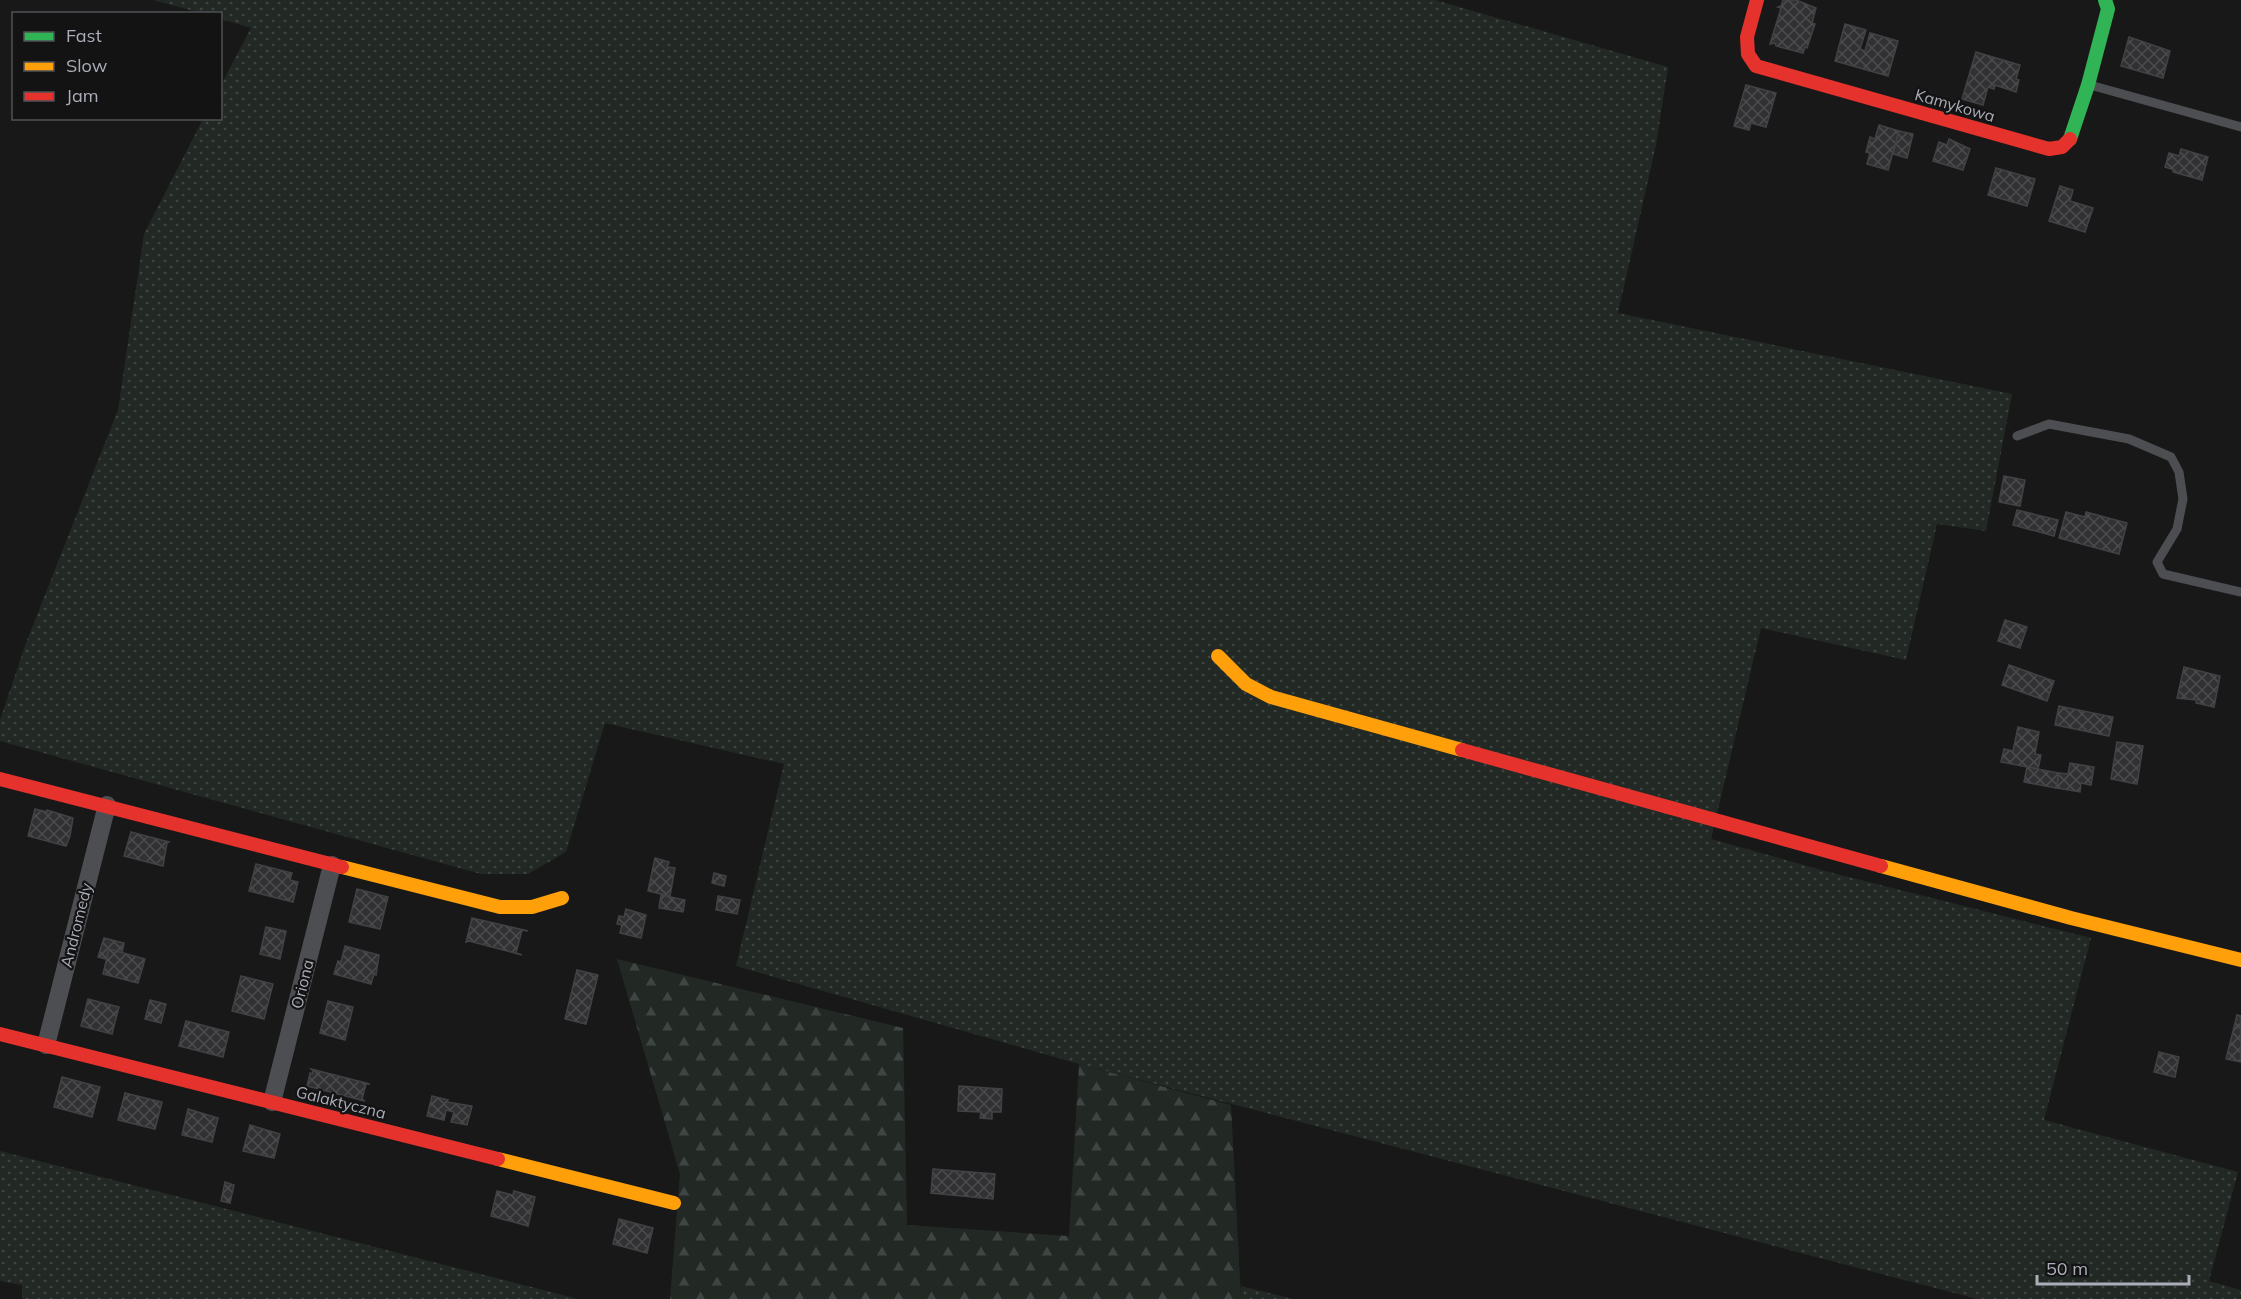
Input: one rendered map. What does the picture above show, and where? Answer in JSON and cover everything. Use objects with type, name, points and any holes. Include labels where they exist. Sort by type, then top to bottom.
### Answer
[{"type":"street","name":"Kamykowa","points":[[1757,0],[1747,37],[1748,54],[1756,66],[2049,149],[2062,147],[2072,137],[2108,9],[2105,0]]},
{"type":"street","points":[[1218,656],[1232,675],[1252,691],[1282,701],[2071,918],[2241,960]]},
{"type":"street","points":[[0,779],[500,907],[532,907],[562,898]]},
{"type":"street","name":"Andromedy","points":[[46,1045],[107,805]]},
{"type":"street","name":"Oriona","points":[[272,1102],[332,865]]},
{"type":"street","name":"Galaktyczna","points":[[0,1034],[674,1203]]},
{"type":"lane","points":[[2088,85],[2241,127]]},
{"type":"lane","points":[[2017,436],[2049,424],[2129,440],[2171,457],[2179,472],[2183,499],[2177,529],[2157,562],[2163,574],[2241,592]]},
{"type":"green space","points":[[153,0],[1435,0],[1668,67],[1656,145],[1618,313],[2012,394],[1986,531],[1937,524],[1906,660],[1761,628],[1711,839],[1825,871],[2091,938],[2044,1120],[2238,1172],[2209,1281],[2241,1290],[2241,1299],[1977,1299],[1079,1064],[736,966],[784,764],[605,723],[566,852],[528,874],[481,874],[0,741],[0,720],[26,643],[118,410],[144,234],[202,120],[222,120],[222,83],[251,28],[222,19],[222,12],[197,12]]},
{"type":"green space","points":[[617,959],[903,1028],[907,1225],[1069,1236],[1079,1064],[1231,1105],[1241,1299],[670,1299],[680,1174]]},
{"type":"green space","points":[[0,1151],[578,1299],[22,1299],[22,1285],[0,1281]]},
{"type":"green space","points":[[1241,1286],[1293,1299],[1241,1299]]},
{"type":"building","points":[[1783,0],[1796,0],[1816,8],[1812,23],[1815,24],[1803,53],[1776,46],[1775,43],[1770,44],[1781,8],[1778,7],[1781,6]]},
{"type":"building","points":[[1845,24],[1866,30],[1860,49],[1865,51],[1870,33],[1898,41],[1888,76],[1835,61]]},
{"type":"building","points":[[2129,37],[2170,51],[2163,78],[2121,66]]},
{"type":"building","points":[[1976,52],[2020,65],[2016,79],[2019,80],[2016,92],[1995,85],[1994,89],[1988,87],[1983,105],[1962,99]]},
{"type":"building","points":[[1746,85],[1776,93],[1766,127],[1751,123],[1749,130],[1734,126]]},
{"type":"building","points":[[1879,125],[1899,131],[1888,170],[1867,164],[1870,153],[1866,152],[1870,137],[1875,139]]},
{"type":"building","points":[[1899,131],[1913,134],[1907,158],[1893,154]]},
{"type":"building","points":[[1949,139],[1970,149],[1963,170],[1933,161],[1939,142],[1947,145]]},
{"type":"building","points":[[2181,149],[2208,157],[2202,180],[2173,172],[2174,170],[2165,167],[2169,153],[2179,156]]},
{"type":"building","points":[[1996,168],[2035,179],[2027,206],[1988,195]]},
{"type":"building","points":[[2060,186],[2073,190],[2070,201],[2093,208],[2085,232],[2049,221]]},
{"type":"building","points":[[2004,476],[2025,480],[2020,506],[1999,502]]},
{"type":"building","points":[[2017,510],[2058,520],[2054,536],[2013,525]]},
{"type":"building","points":[[2066,512],[2085,517],[2086,512],[2127,523],[2119,554],[2059,538]]},
{"type":"building","points":[[2005,620],[2027,627],[2020,648],[1998,641]]},
{"type":"building","points":[[2009,665],[2054,681],[2047,701],[2002,685]]},
{"type":"building","points":[[2184,667],[2220,676],[2214,707],[2196,703],[2197,700],[2177,698]]},
{"type":"building","points":[[2059,706],[2113,717],[2109,736],[2055,725]]},
{"type":"building","points":[[2018,727],[2039,732],[2035,754],[2041,755],[2038,769],[2001,762],[2004,749],[2013,751]]},
{"type":"building","points":[[2117,742],[2143,746],[2137,784],[2111,779]]},
{"type":"building","points":[[2070,763],[2094,767],[2091,785],[2081,783],[2080,792],[2056,788],[2059,773],[2068,774]]},
{"type":"building","points":[[2027,767],[2059,773],[2056,788],[2024,782]]},
{"type":"building","points":[[35,809],[73,818],[66,846],[28,836]]},
{"type":"building","points":[[131,832],[169,842],[163,866],[124,856]]},
{"type":"building","points":[[655,858],[669,862],[667,867],[675,868],[670,896],[648,891]]},
{"type":"building","points":[[256,864],[292,873],[290,880],[298,882],[293,902],[249,891]]},
{"type":"building","points":[[714,873],[726,876],[724,886],[712,883]]},
{"type":"building","points":[[357,889],[388,897],[380,929],[349,922]]},
{"type":"building","points":[[661,895],[685,900],[683,912],[659,908]]},
{"type":"building","points":[[718,896],[740,900],[737,914],[716,910]]},
{"type":"building","points":[[626,909],[646,915],[641,938],[620,933],[622,925],[617,924],[619,916],[624,917]]},
{"type":"building","points":[[472,918],[528,931],[522,930],[516,953],[522,955],[466,942]]},
{"type":"building","points":[[266,927],[286,931],[280,959],[260,954]]},
{"type":"building","points":[[104,938],[124,943],[122,953],[109,949],[106,959],[98,957]]},
{"type":"building","points":[[345,946],[379,955],[376,975],[374,974],[371,984],[334,974],[338,961],[341,962]]},
{"type":"building","points":[[109,949],[145,959],[138,983],[103,974]]},
{"type":"building","points":[[577,970],[598,975],[586,1024],[565,1019]]},
{"type":"building","points":[[241,976],[273,984],[264,1019],[232,1011]]},
{"type":"building","points":[[88,999],[119,1007],[112,1034],[81,1026]]},
{"type":"building","points":[[150,1000],[166,1004],[161,1023],[145,1019]]},
{"type":"building","points":[[328,1001],[353,1007],[345,1040],[320,1033]]},
{"type":"building","points":[[2237,1015],[2241,1016],[2241,1062],[2226,1059]]},
{"type":"building","points":[[186,1021],[229,1032],[223,1057],[179,1046]]},
{"type":"building","points":[[2159,1052],[2179,1057],[2175,1077],[2154,1072]]},
{"type":"building","points":[[311,1069],[370,1084],[366,1084],[362,1099],[365,1101],[307,1086],[310,1073],[312,1074],[313,1071]]},
{"type":"building","points":[[62,1077],[100,1087],[92,1117],[54,1107]]},
{"type":"building","points":[[959,1086],[1002,1089],[1001,1112],[992,1112],[992,1119],[980,1118],[981,1112],[958,1111]]},
{"type":"building","points":[[125,1093],[162,1102],[155,1129],[118,1120]]},
{"type":"building","points":[[432,1096],[448,1100],[447,1102],[472,1106],[467,1125],[451,1122],[454,1112],[446,1110],[444,1120],[427,1116]]},
{"type":"building","points":[[188,1109],[218,1118],[212,1142],[182,1135]]},
{"type":"building","points":[[250,1125],[280,1134],[274,1158],[243,1151]]},
{"type":"building","points":[[933,1169],[995,1174],[993,1199],[931,1193]]},
{"type":"building","points":[[225,1182],[234,1185],[230,1203],[221,1201]]},
{"type":"building","points":[[497,1191],[513,1195],[514,1191],[535,1197],[528,1226],[491,1216]]},
{"type":"building","points":[[619,1219],[653,1228],[647,1253],[613,1244]]},
{"type":"traffic: fast","points":[[2070,139],[2088,85],[2108,9],[2105,0]]},
{"type":"traffic: slow","points":[[1218,656],[1246,684],[1271,697],[1462,750]]},
{"type":"traffic: slow","points":[[1881,866],[2071,918],[2241,960]]},
{"type":"traffic: slow","points":[[342,867],[500,907],[532,907],[562,898]]},
{"type":"traffic: slow","points":[[498,1159],[674,1203]]},
{"type":"traffic: jam","points":[[1757,0],[1747,37],[1748,54],[1756,66],[2049,149],[2062,147],[2070,139]]},
{"type":"traffic: jam","points":[[1462,750],[1881,866]]},
{"type":"traffic: jam","points":[[0,779],[342,867]]},
{"type":"traffic: jam","points":[[0,1034],[498,1159]]}]
